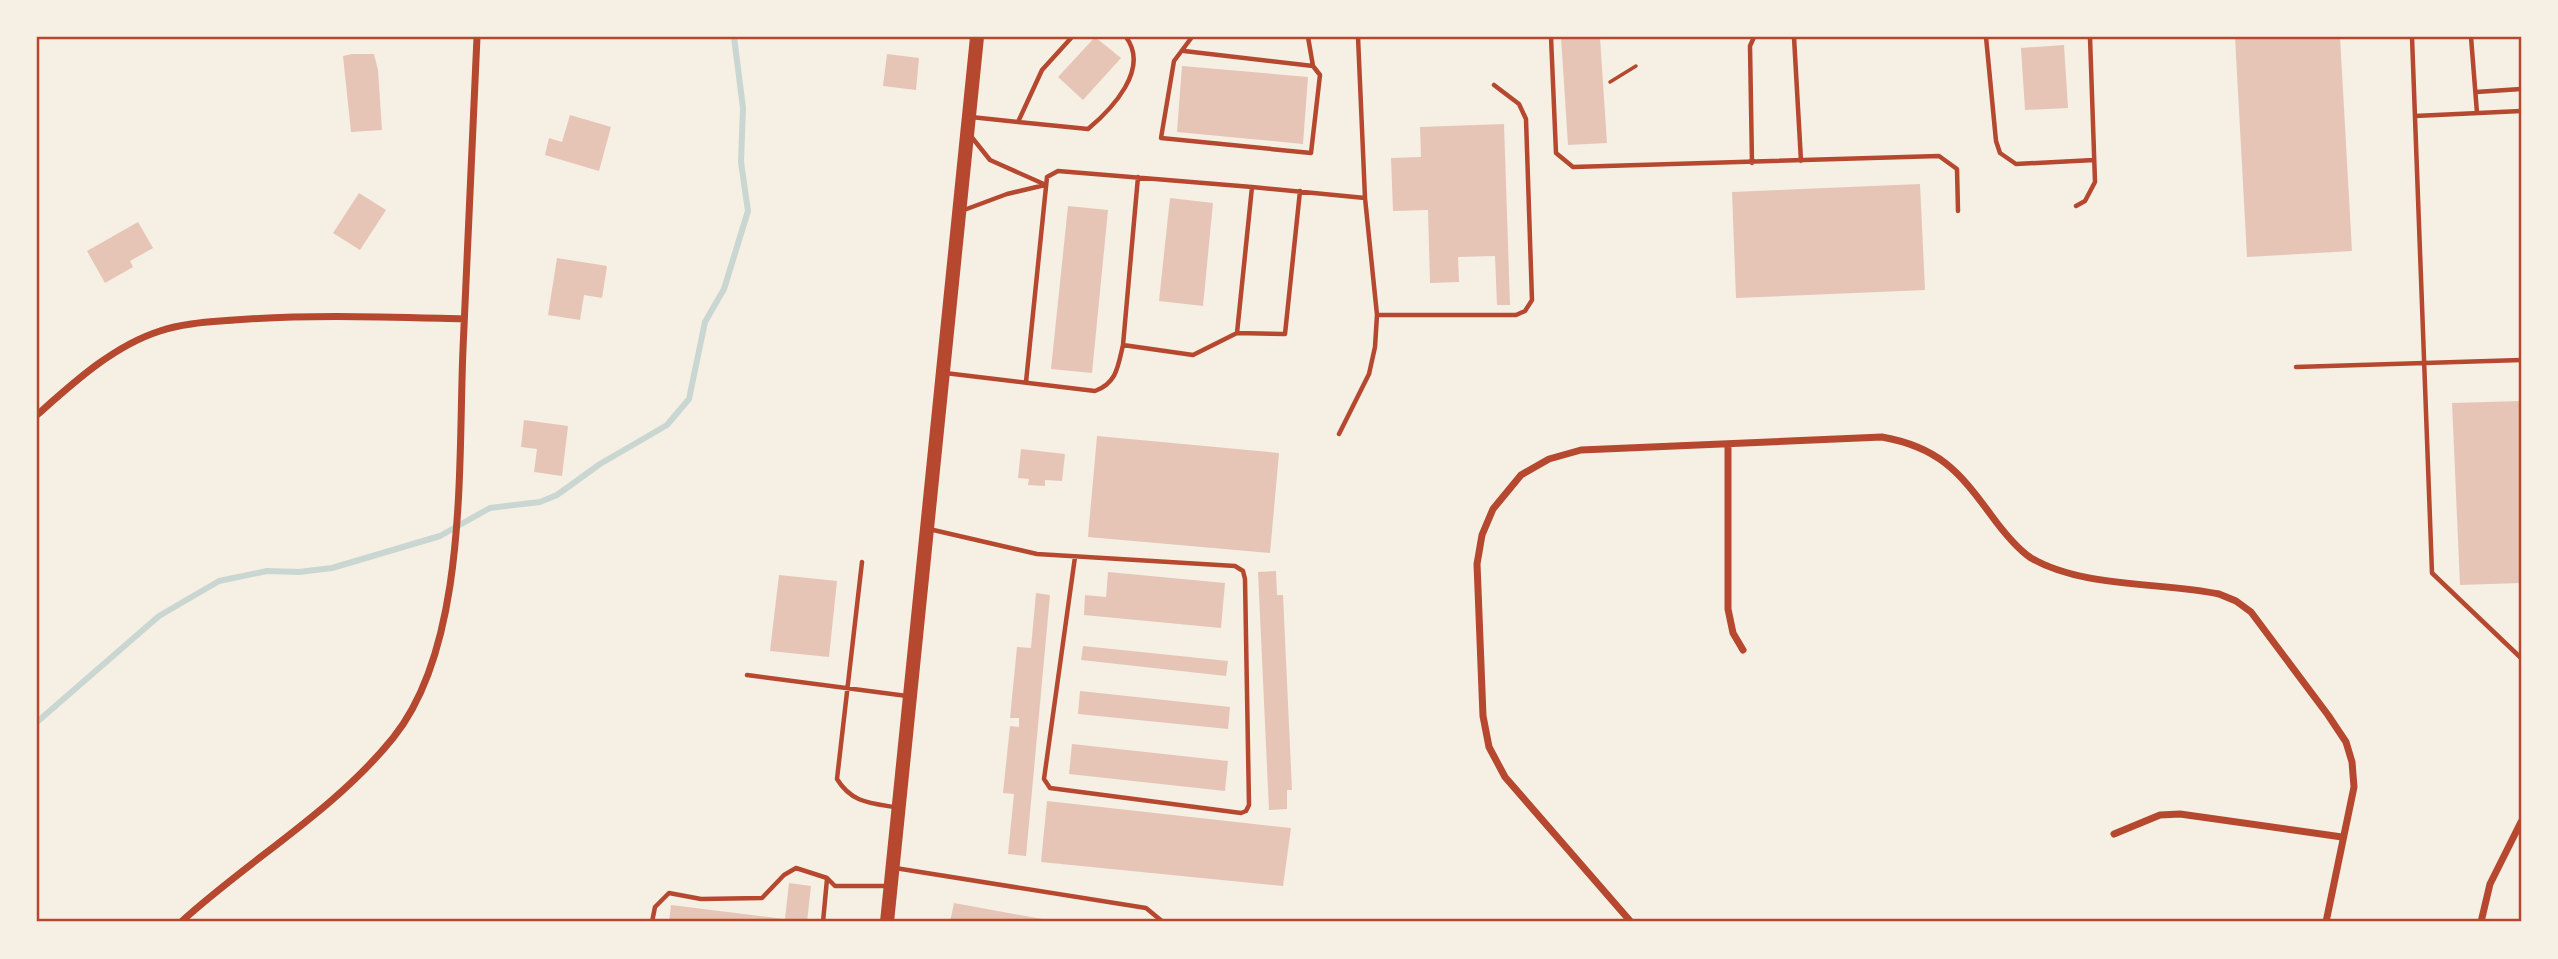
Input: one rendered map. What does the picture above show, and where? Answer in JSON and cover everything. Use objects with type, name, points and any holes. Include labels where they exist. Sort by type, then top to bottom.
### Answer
[{"type":"main road","points":[[887,922],[895,868],[977,37]]},
{"type":"street","points":[[181,922],[351,783],[393,738],[413,708],[431,673],[453,567],[477,37]]},
{"type":"street","points":[[37,415],[72,384],[122,349],[159,331],[191,324],[298,315],[464,319]]},
{"type":"street","points":[[1631,922],[1505,777],[1489,747],[1483,716],[1477,564],[1482,535],[1493,509],[1521,475],[1549,459],[1581,450],[1882,437],[1907,441],[1947,461],[2020,548],[2029,556],[2060,572],[2194,589],[2236,601],[2251,612],[2346,742],[2354,787],[2326,922]]},
{"type":"street","points":[[1728,444],[1728,609],[1733,633],[1743,650]]},
{"type":"street","points":[[2114,834],[2160,815],[2180,814],[2342,837]]},
{"type":"street","points":[[2481,922],[2490,884],[2521,822]]},
{"type":"lane","points":[[1018,122],[1042,70],[1072,37]]},
{"type":"lane","points":[[969,117],[1088,129],[1109,111],[1125,89],[1133,64],[1132,45],[1126,37]]},
{"type":"lane","points":[[1192,37],[1174,61],[1161,138],[1311,153],[1320,75],[1313,66],[1308,37]]},
{"type":"lane","points":[[1339,434],[1369,374],[1376,347],[1377,315],[1365,198],[1357,37]]},
{"type":"lane","points":[[1551,37],[1556,153],[1569,165],[1584,169],[1939,156],[1957,169],[1958,211]]},
{"type":"lane","points":[[1752,163],[1750,46],[1754,37]]},
{"type":"lane","points":[[1794,37],[1801,161]]},
{"type":"lane","points":[[1986,37],[1996,141],[2000,153],[2016,164],[2094,160]]},
{"type":"lane","points":[[2076,206],[2092,192],[2094,160],[2090,37]]},
{"type":"lane","points":[[2412,37],[2432,573],[2521,658]]},
{"type":"lane","points":[[2471,37],[2477,113]]},
{"type":"lane","points":[[1184,51],[1313,66]]},
{"type":"lane","points":[[1377,315],[1516,315],[1525,311],[1532,300],[1526,118],[1519,104],[1494,85]]},
{"type":"lane","points":[[2476,92],[2521,89]]},
{"type":"lane","points":[[2415,116],[2521,111]]},
{"type":"lane","points":[[968,132],[990,160],[1046,185]]},
{"type":"lane","points":[[1026,382],[1047,177],[1058,170],[1365,198]]},
{"type":"lane","points":[[944,372],[1096,391],[1106,387],[1116,376],[1123,345],[1138,177]]},
{"type":"lane","points":[[960,212],[984,201],[1046,185]]},
{"type":"lane","points":[[1237,333],[1252,187]]},
{"type":"lane","points":[[1123,345],[1192,355],[1237,333],[1285,334],[1300,190]]},
{"type":"lane","points":[[2296,367],[2521,360]]},
{"type":"lane","points":[[929,529],[1038,554],[1235,566],[1242,571],[1245,579],[1249,805],[1246,811],[1241,813],[1077,791],[1046,784],[1044,779],[1075,557]]},
{"type":"lane","points":[[862,562],[837,779],[845,792],[857,800],[901,808]]},
{"type":"lane","points":[[747,675],[912,697]]},
{"type":"lane","points":[[652,922],[655,907],[669,893],[701,899],[762,898],[796,868],[827,878],[835,886],[893,886]]},
{"type":"lane","points":[[895,868],[1146,908],[1163,922]]},
{"type":"lane","points":[[823,922],[827,878]]},
{"type":"path","points":[[1610,82],[1636,66]]},
{"type":"building","points":[[1095,37],[1121,58],[1083,100],[1058,77]]},
{"type":"building","points":[[1561,37],[1600,37],[1607,143],[1568,145]]},
{"type":"building","points":[[2235,37],[2340,37],[2352,251],[2247,257]]},
{"type":"building","points":[[2064,45],[2068,108],[2025,110],[2021,48]]},
{"type":"building","points":[[374,54],[378,70],[382,130],[351,132],[343,56]]},
{"type":"building","points":[[887,54],[919,58],[916,90],[883,86]]},
{"type":"building","points":[[1182,66],[1308,77],[1303,144],[1177,132]]},
{"type":"building","points":[[570,115],[611,127],[599,171],[545,155],[549,138],[562,142]]},
{"type":"building","points":[[1504,124],[1510,305],[1497,305],[1495,256],[1458,257],[1459,282],[1430,283],[1428,210],[1393,211],[1391,158],[1421,157],[1420,127]]},
{"type":"building","points":[[1920,184],[1925,290],[1736,298],[1732,192]]},
{"type":"building","points":[[359,193],[386,210],[360,250],[333,233]]},
{"type":"building","points":[[1170,198],[1213,203],[1203,306],[1159,301]]},
{"type":"building","points":[[1068,206],[1108,210],[1092,373],[1051,369]]},
{"type":"building","points":[[138,222],[153,248],[130,261],[133,267],[105,283],[87,251]]},
{"type":"building","points":[[557,258],[607,266],[602,298],[584,295],[580,320],[548,315]]},
{"type":"building","points":[[2521,401],[2521,583],[2460,585],[2452,403]]},
{"type":"building","points":[[524,420],[568,426],[562,476],[534,472],[537,449],[521,447]]},
{"type":"building","points":[[1097,436],[1279,453],[1270,553],[1088,537]]},
{"type":"building","points":[[1021,449],[1065,454],[1062,481],[1045,480],[1045,486],[1028,485],[1029,479],[1018,478]]},
{"type":"building","points":[[1276,571],[1277,595],[1283,595],[1292,790],[1287,790],[1287,809],[1269,810],[1258,572]]},
{"type":"building","points":[[1108,572],[1225,583],[1221,628],[1084,615],[1085,595],[1106,597]]},
{"type":"building","points":[[779,575],[837,581],[829,657],[770,651]]},
{"type":"building","points":[[1036,593],[1050,595],[1026,856],[1008,854],[1014,794],[1003,793],[1010,726],[1019,727],[1019,718],[1010,718],[1017,647],[1031,648]]},
{"type":"building","points":[[1083,646],[1228,661],[1226,676],[1081,660]]},
{"type":"building","points":[[1080,691],[1230,707],[1228,729],[1078,714]]},
{"type":"building","points":[[1072,744],[1228,761],[1225,791],[1069,774]]},
{"type":"building","points":[[1047,801],[1291,828],[1283,886],[1041,862]]},
{"type":"building","points":[[789,883],[811,886],[807,922],[669,922],[671,905],[785,919]]},
{"type":"building","points":[[954,903],[1053,921],[1053,922],[950,922]]},
{"type":"waterway","points":[[37,722],[159,616],[219,581],[267,571],[299,572],[332,568],[440,536],[490,508],[540,502],[557,495],[600,464],[667,425],[689,399],[705,322],[724,289],[748,211],[741,162],[743,108],[734,37]]}]
